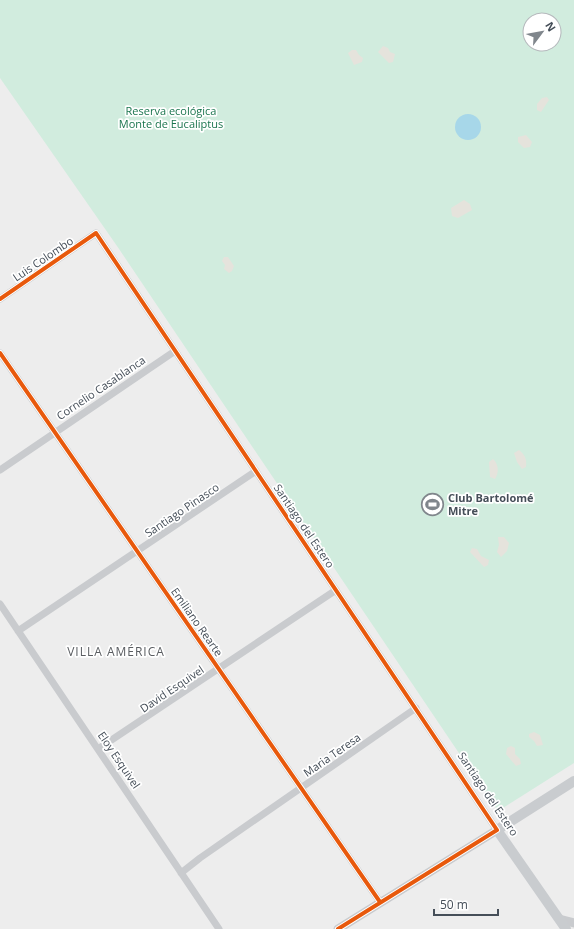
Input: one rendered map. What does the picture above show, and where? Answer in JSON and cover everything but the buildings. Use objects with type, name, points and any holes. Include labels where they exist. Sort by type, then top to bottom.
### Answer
[{"type":"main road","points":[[497,830],[574,781]]},
{"type":"main road","name":"Santiago del Estero","points":[[497,830],[566,929]]},
{"type":"street","name":"Luis Colombo","points":[[0,299],[96,233]]},
{"type":"street","name":"Santiago del Estero","points":[[96,233],[497,830]]},
{"type":"street","name":"Cornelio Casablanca","points":[[0,470],[175,351]]},
{"type":"street","name":"Emiliano Rearte","points":[[0,353],[380,902]]},
{"type":"street","name":"Santiago Pinasco","points":[[18,631],[256,471]]},
{"type":"street","name":"David Esquivel","points":[[98,750],[336,590]]},
{"type":"street","name":"Eloy Esquivel","points":[[0,604],[219,929]]},
{"type":"street","name":"Maria Teresa","points":[[181,873],[200,858],[416,708]]},
{"type":"street","points":[[338,929],[497,830]]},
{"type":"street","points":[[559,919],[574,923]]},
{"type":"green space","name":"Club Bartolomé Mitre","points":[[0,0],[574,0],[574,763],[498,811],[117,246],[0,78]]},
{"type":"sand","points":[[383,46],[395,54],[393,62],[389,63],[378,52]]},
{"type":"sand","points":[[352,50],[356,50],[363,58],[362,62],[354,65],[348,53]]},
{"type":"sand","points":[[547,97],[549,100],[541,112],[537,110],[537,104],[542,98]]},
{"type":"sand","points":[[526,135],[532,142],[530,147],[524,148],[518,142],[518,137]]},
{"type":"sand","points":[[464,200],[470,204],[472,210],[458,218],[452,216],[451,208]]},
{"type":"sand","points":[[224,257],[228,257],[234,266],[232,271],[229,273],[224,269],[225,265],[222,261]]},
{"type":"sand","points":[[519,450],[526,459],[526,467],[522,469],[517,462],[514,453]]},
{"type":"sand","points":[[493,459],[498,469],[495,479],[490,477],[489,462]]},
{"type":"sand","points":[[498,537],[504,537],[509,543],[507,551],[501,557],[497,552],[499,545]]},
{"type":"sand","points":[[472,548],[477,549],[481,556],[489,560],[488,565],[484,567],[470,552]]},
{"type":"sand","points":[[534,732],[540,735],[543,745],[537,746],[529,737],[529,734]]},
{"type":"sand","points":[[511,746],[515,748],[515,754],[520,759],[521,764],[516,766],[506,754],[507,748]]},
{"type":"water","points":[[468,114],[477,118],[481,127],[477,136],[468,140],[459,136],[455,127],[459,118]]},
{"type":"cycle path","points":[[0,299],[96,233],[497,830],[338,929]]},
{"type":"cycle path","points":[[0,353],[380,902]]},
{"type":"place","name":"Club Bartolomé Mitre","points":[[433,504]]},
{"type":"district","name":"VILLA AMÉRICA","points":[[116,652]]},
{"type":"park label","name":"Reserva ecológica Monte de Eucaliptus","points":[[171,117]]}]
